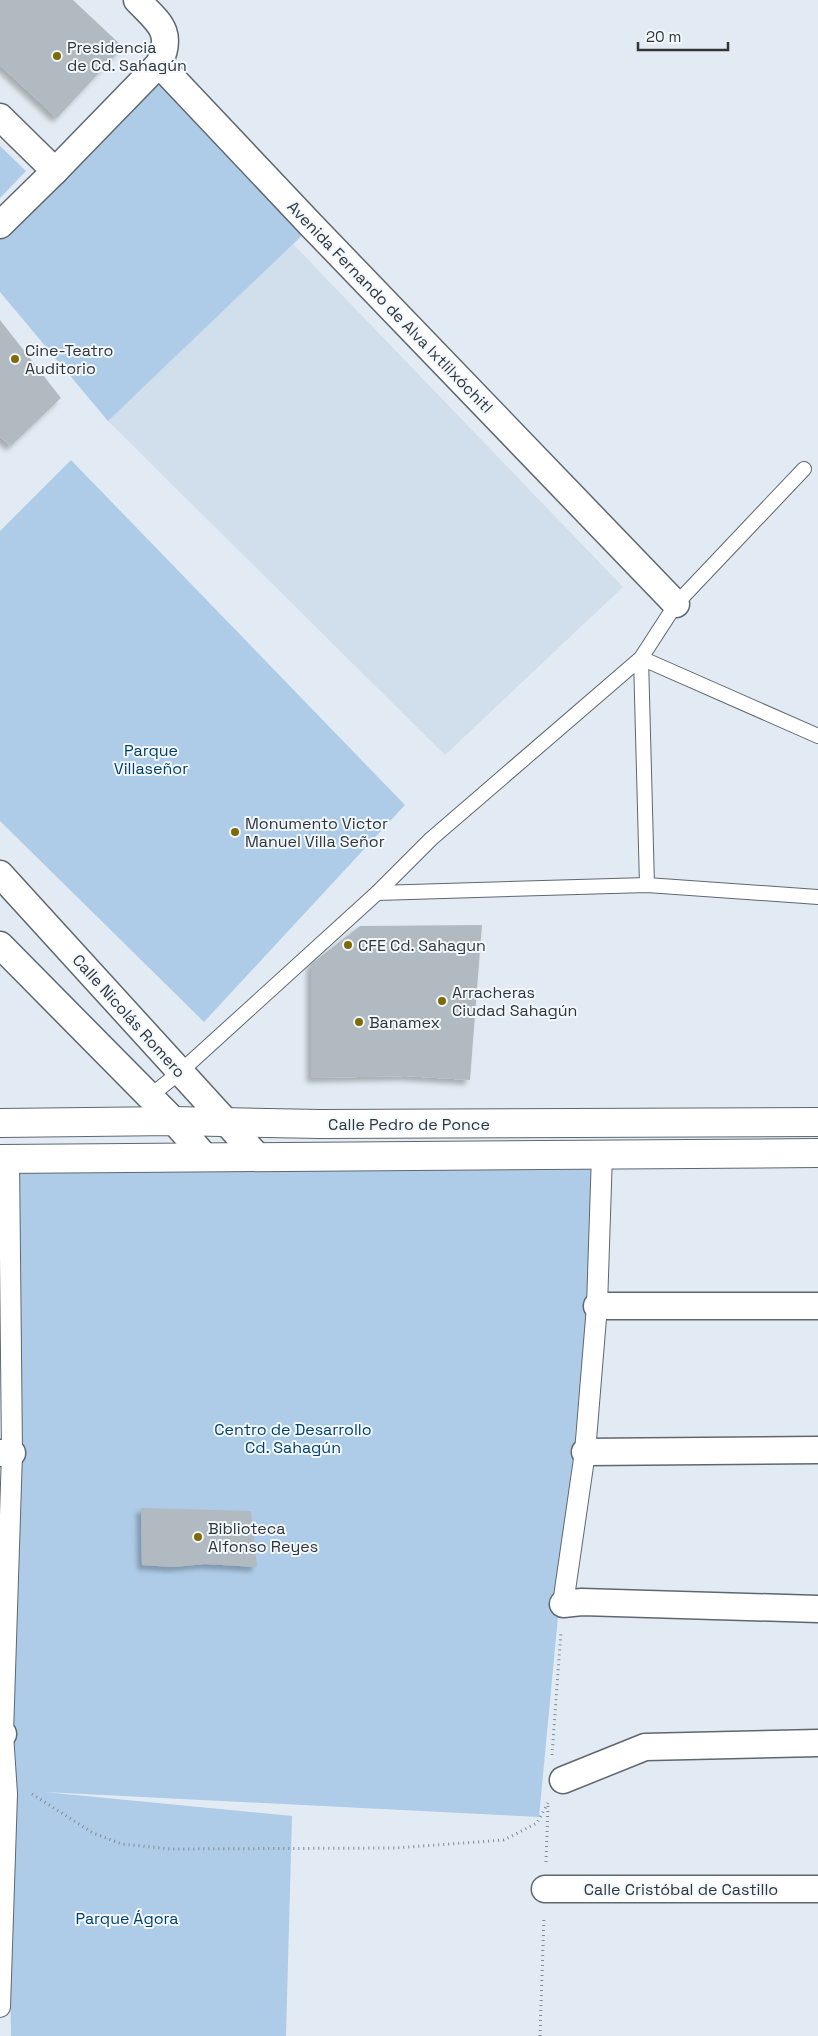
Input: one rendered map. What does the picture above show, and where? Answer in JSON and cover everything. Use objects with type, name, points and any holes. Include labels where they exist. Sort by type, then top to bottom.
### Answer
[{"type":"street","points":[[0,225],[159,64],[164,53],[166,36],[159,23],[137,0]]},
{"type":"street","name":"Avenida Fernando de Alva Ixtlilxóchitl","points":[[159,64],[305,219],[676,604]]},
{"type":"street","points":[[0,117],[55,171]]},
{"type":"street","name":"Calle Nicolás Romero","points":[[0,874],[258,1157]]},
{"type":"street","points":[[0,945],[174,1121],[205,1157]]},
{"type":"street","name":"Calle Pedro de Ponce","points":[[0,1124],[174,1121],[227,1123],[818,1122]]},
{"type":"street","name":"Calle Pedro de Ponce","points":[[5,1159],[818,1153]]},
{"type":"street","points":[[602,1154],[597,1306],[585,1452],[563,1604],[582,1602],[818,1609]]},
{"type":"street","points":[[0,2007],[2,1875],[7,1794],[1,1734],[6,1453],[5,1159]]},
{"type":"street","points":[[597,1306],[818,1306]]},
{"type":"street","points":[[585,1452],[818,1450]]},
{"type":"street","points":[[556,1787],[645,1747],[818,1743]]},
{"type":"street","name":"Calle Cristóbal de Castillo","points":[[544,1889],[818,1889]]},
{"type":"lane","points":[[149,1097],[180,1072],[377,893],[430,839],[641,658],[676,604],[804,469]]},
{"type":"lane","points":[[641,658],[818,736]]},
{"type":"lane","points":[[641,658],[647,885]]},
{"type":"lane","points":[[377,893],[647,885],[818,897]]},
{"type":"path","points":[[551,1756],[563,1604]]},
{"type":"path","points":[[7,1794],[27,1791],[93,1833],[122,1844],[170,1849],[395,1848],[504,1840],[537,1823],[556,1787]]},
{"type":"path","points":[[540,2036],[548,1804],[556,1787]]},
{"type":"shaded area","points":[[293,244],[623,587],[445,755],[108,421]]},
{"type":"green space","points":[[159,64],[312,226],[108,421],[0,292],[0,224]]},
{"type":"green space","points":[[0,146],[26,171],[0,198]]},
{"type":"green space","name":"Parque Villaseñor","points":[[71,460],[405,805],[204,1022],[0,821],[0,531]]},
{"type":"green space","name":"Centro de Desarrollo Cd. Sahagún","points":[[602,1154],[539,1817],[44,1792],[292,1816],[286,2036],[11,2036],[7,1794],[16,1159]]},
{"type":"building","name":"Presidencia de Cd. Sahagún","points":[[0,0],[73,0],[123,47],[57,118],[0,65]]},
{"type":"building","name":"Cine-Teatro Auditorio","points":[[0,320],[61,398],[11,446],[0,437]]},
{"type":"building","points":[[482,925],[470,1080],[405,1076],[311,1078],[311,964],[360,926]]},
{"type":"building","name":"Biblioteca Alfonso Reyes","points":[[141,1508],[251,1511],[257,1567],[205,1564],[173,1567],[142,1565]]},
{"type":"place","name":"Presidencia de Cd. Sahagún","points":[[57,56]]},
{"type":"place","name":"Cine-Teatro Auditorio","points":[[15,359]]},
{"type":"place","name":"Monumento Victor Manuel Villa Señor","points":[[235,832]]},
{"type":"place","name":"CFE Cd. Sahagun","points":[[348,945]]},
{"type":"place","name":"Arracheras Ciudad Sahagún","points":[[442,1001]]},
{"type":"place","name":"Banamex","points":[[359,1022]]},
{"type":"place","name":"Biblioteca Alfonso Reyes","points":[[198,1537]]},
{"type":"park label","name":"Parque Ágora","points":[[127,1918]]}]
